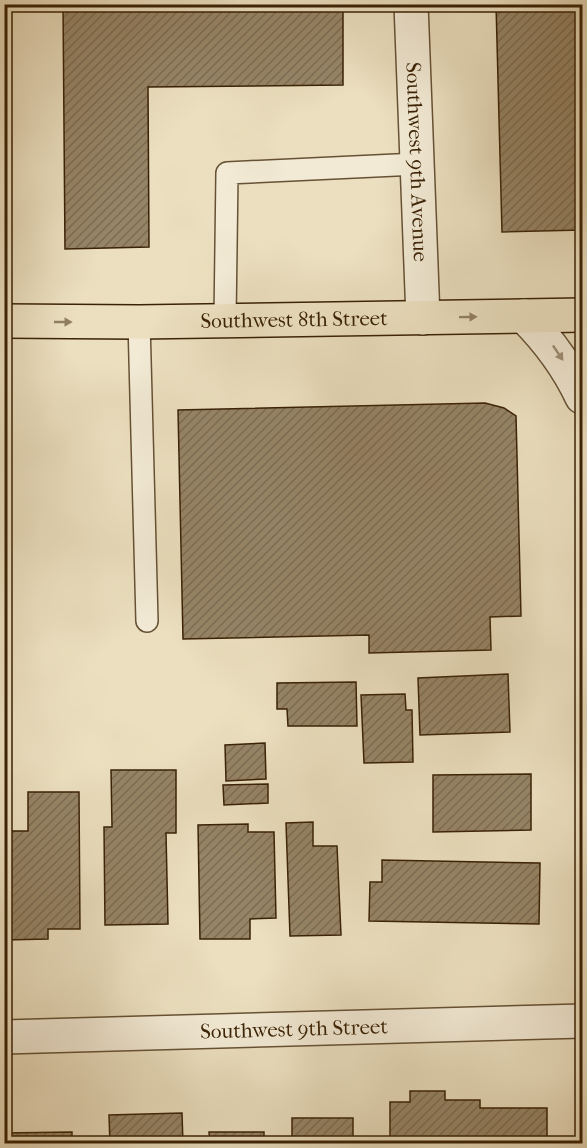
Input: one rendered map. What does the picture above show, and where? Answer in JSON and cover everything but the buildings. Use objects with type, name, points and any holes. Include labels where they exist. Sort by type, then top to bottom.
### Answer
[{"type":"main road","name":"Southwest 8th Street","points":[[4,321],[139,322],[582,315]]},
{"type":"street","name":"Southwest 9th Avenue","points":[[411,4],[423,318]]},
{"type":"street","points":[[524,316],[551,342],[571,373],[582,397]]},
{"type":"street","name":"Southwest 9th Street","points":[[4,1037],[582,1021]]},
{"type":"lane","points":[[225,320],[227,173],[417,164]]},
{"type":"lane","points":[[139,322],[147,621]]}]
